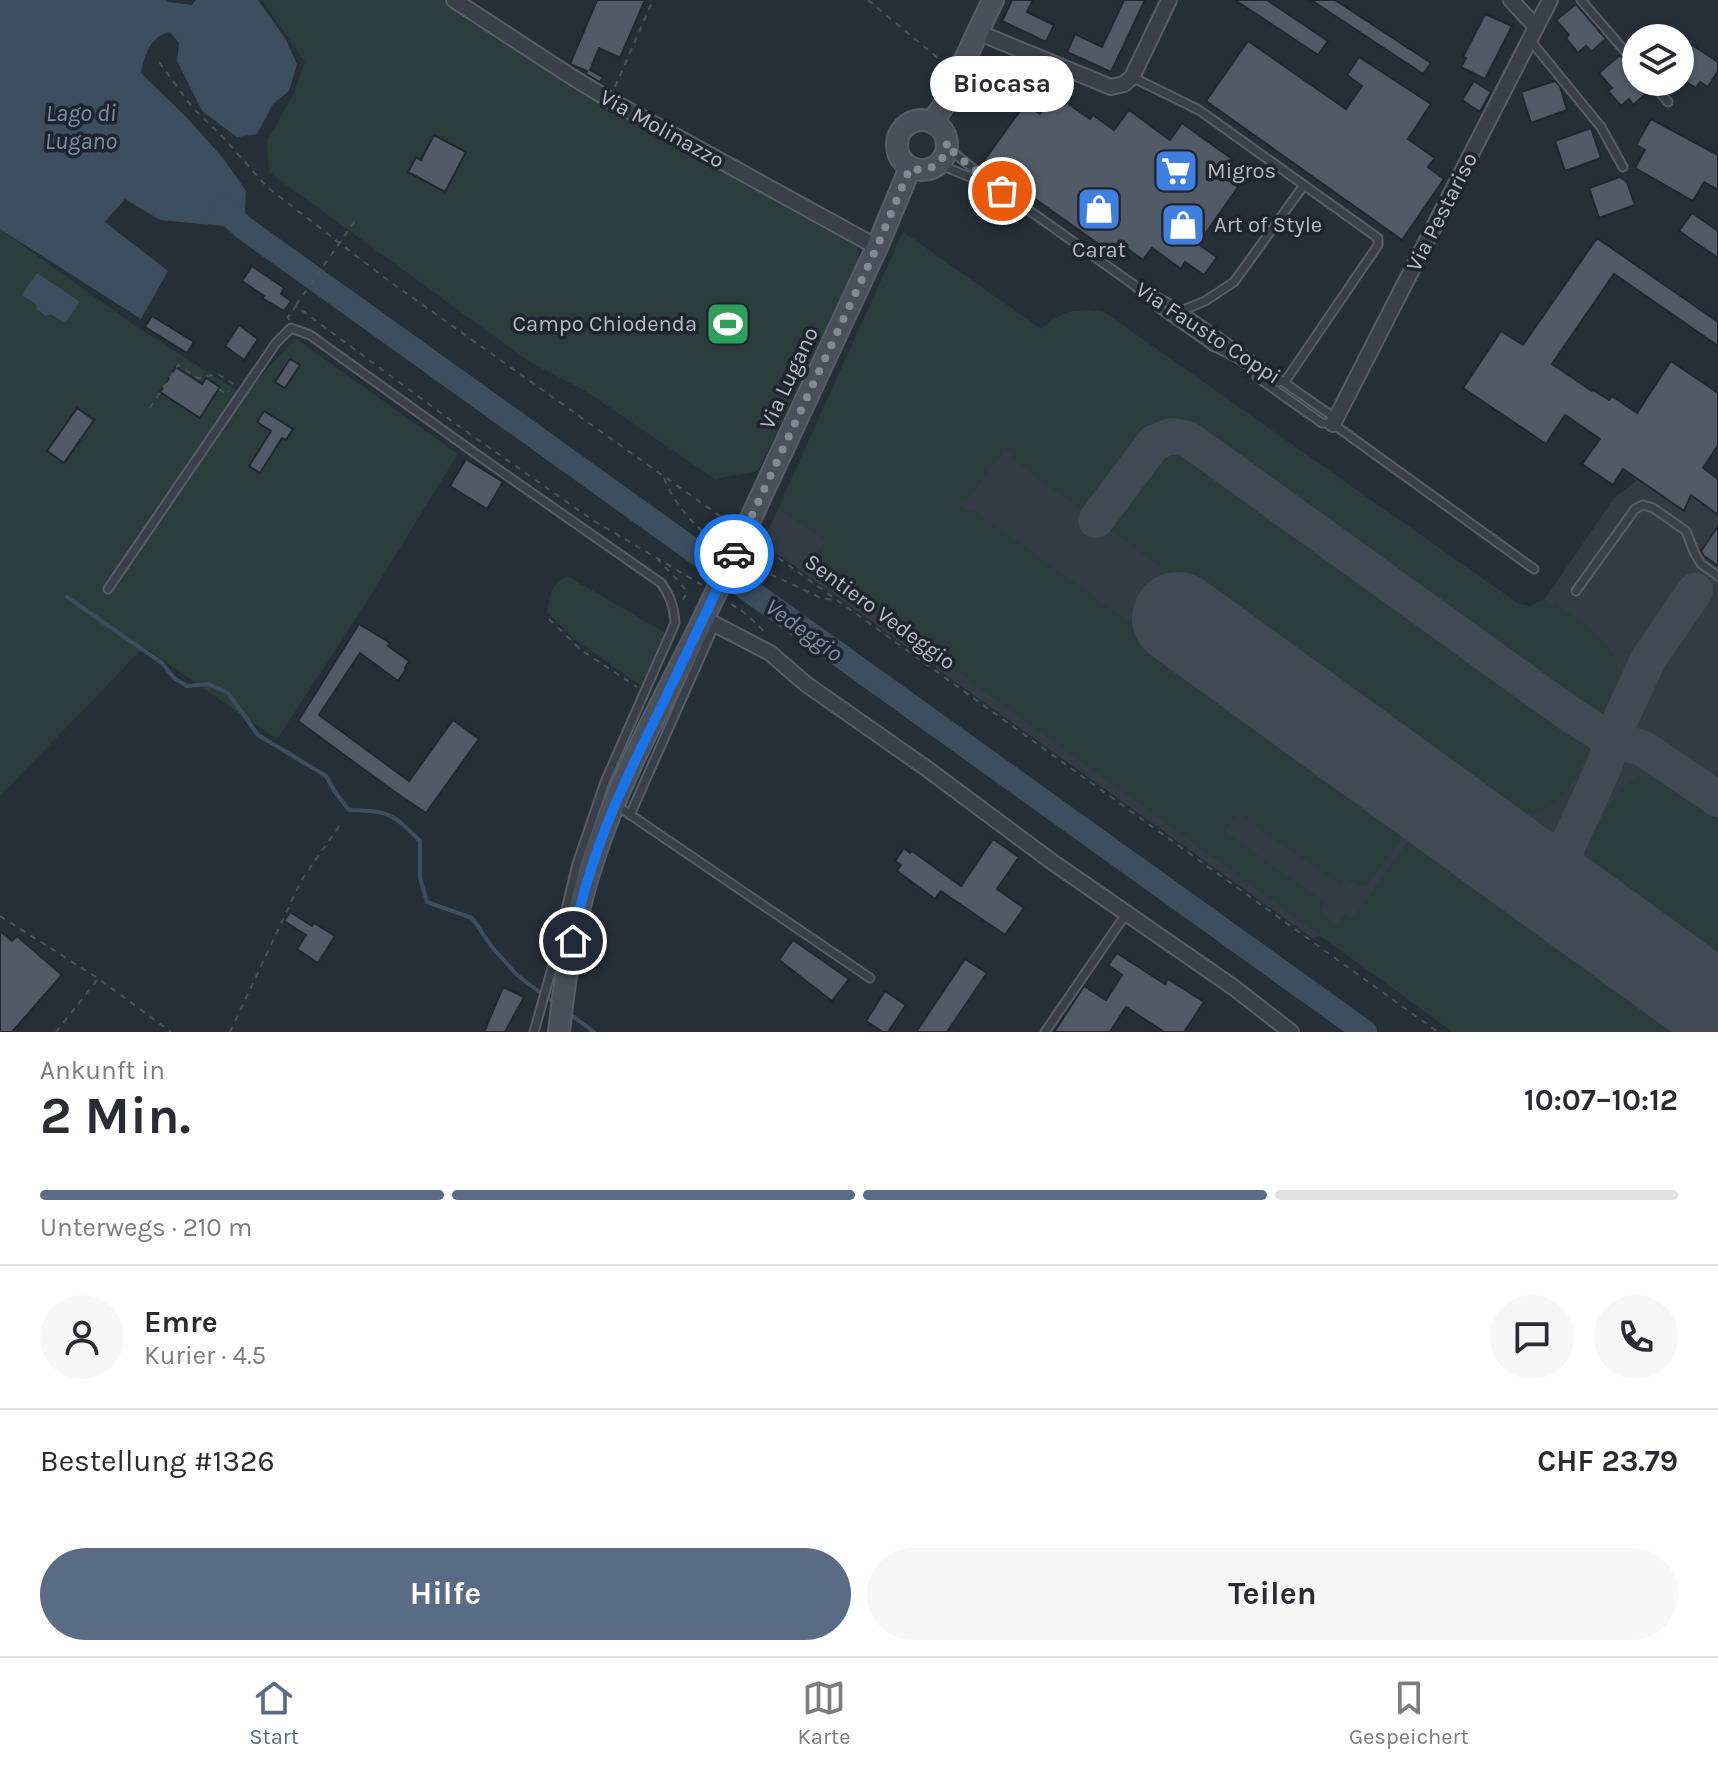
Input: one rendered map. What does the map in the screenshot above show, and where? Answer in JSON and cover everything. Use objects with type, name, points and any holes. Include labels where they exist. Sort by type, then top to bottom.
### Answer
[{"type":"main road","points":[[932,122],[942,108],[993,0]]},
{"type":"main road","points":[[915,120],[932,122],[945,134],[947,142],[946,151],[938,164],[924,170],[910,168],[903,162],[896,147],[901,130],[915,120]]},
{"type":"main road","name":"Via Lugano","points":[[560,1025],[555,991],[594,857],[622,809],[713,612],[744,533],[877,247],[910,168]]},
{"type":"street","name":"Via Molinazzo","points":[[454,0],[610,100],[877,247]]},
{"type":"street","points":[[977,32],[1111,87],[1124,84],[1132,77],[1169,0]]},
{"type":"street","points":[[1511,0],[1533,33]]},
{"type":"street","name":"Via Pestariso","points":[[1335,422],[1550,0]]},
{"type":"street","points":[[713,612],[770,653],[806,684],[1051,861],[1233,987],[1291,1032]]},
{"type":"lane","points":[[1581,0],[1622,48]]},
{"type":"lane","points":[[1533,33],[1601,127],[1623,167]]},
{"type":"lane","points":[[1132,77],[1199,110],[1375,235],[1379,243],[1282,382],[1270,380],[1211,345]]},
{"type":"lane","points":[[1663,96],[1668,102]]},
{"type":"lane","name":"Via Fausto Coppi","points":[[947,142],[955,154],[1002,191],[1134,285],[1181,311],[1282,382],[1534,569]]},
{"type":"lane","name":"Via Fausto Coppi","points":[[938,164],[1002,191]]},
{"type":"lane","points":[[1181,311],[1205,301],[1234,282],[1304,185]]},
{"type":"lane","points":[[1134,285],[1159,308],[1322,423],[1335,422]]},
{"type":"lane","points":[[108,589],[239,387],[291,328],[310,335],[661,583],[674,607],[675,623],[605,782],[577,864],[555,991],[542,1005],[534,1032]]},
{"type":"lane","points":[[1576,591],[1635,509],[1643,505],[1653,508],[1686,531],[1701,564],[1718,576]]},
{"type":"lane","points":[[622,809],[870,978]]},
{"type":"lane","points":[[1045,1032],[1127,912]]},
{"type":"path","points":[[610,100],[653,0]]},
{"type":"path","points":[[868,0],[957,75]]},
{"type":"path","name":"Sentiero Vedeggio","points":[[159,62],[192,107],[267,187],[385,278],[1438,1032]]},
{"type":"path","points":[[288,317],[355,221]]},
{"type":"path","points":[[296,306],[591,519],[701,584]]},
{"type":"path","points":[[150,408],[178,365],[198,378],[218,374],[239,387],[226,394],[219,389]]},
{"type":"path","points":[[200,383],[204,377]]},
{"type":"path","points":[[713,612],[746,614],[766,633]]},
{"type":"path","points":[[549,619],[581,650],[644,692]]},
{"type":"path","points":[[230,1032],[301,881],[342,822]]},
{"type":"path","points":[[0,916],[99,979],[171,1032]]},
{"type":"path","points":[[56,1032],[99,979]]},
{"type":"shaded area","points":[[903,232],[1041,329],[1069,312],[1104,312],[1520,605],[1530,606],[1545,599],[1614,498],[1636,481],[1634,479],[1659,444],[1701,472],[1703,468],[1718,478],[1718,1032],[1453,1032],[1321,936],[1312,938],[765,545],[764,540]]},
{"type":"green space","points":[[262,0],[445,0],[715,168],[734,173],[857,246],[859,258],[758,471],[715,479],[584,390],[531,363],[269,172],[267,141],[294,93],[305,62]]},
{"type":"green space","points":[[0,229],[137,327],[244,395],[295,338],[458,454],[277,739],[144,647],[0,796]]},
{"type":"green space","points":[[903,232],[1041,329],[1071,313],[1104,312],[1515,603],[1530,606],[1545,599],[1552,606],[1557,604],[1599,637],[1617,663],[1617,688],[1583,765],[1562,797],[1548,807],[1532,813],[1513,812],[1489,804],[1011,459],[1013,456],[1005,450],[967,501],[962,498],[958,503],[972,513],[974,510],[1412,825],[1367,886],[1359,886],[1345,879],[1340,885],[1238,814],[1226,832],[1325,902],[1321,911],[1336,925],[1344,914],[1352,919],[1417,829],[1698,1032],[1453,1032],[806,562],[826,541],[778,509]]},
{"type":"green space","points":[[567,576],[664,632],[642,686],[577,641],[547,612],[552,591]]},
{"type":"green space","points":[[1642,776],[1672,788],[1718,819],[1718,970],[1597,883],[1592,875],[1590,848],[1599,823],[1623,787]]},
{"type":"water","name":"Lago di Lugano","points":[[0,0],[165,0],[192,5],[196,0],[258,0],[285,38],[297,64],[289,91],[273,104],[257,134],[237,137],[202,111],[177,61],[179,43],[170,32],[153,42],[141,73],[223,158],[246,191],[244,228],[160,220],[125,199],[105,222],[168,271],[141,319],[0,229]]},
{"type":"water","points":[[37,273],[80,302],[65,323],[51,314],[46,316],[37,309],[36,304],[22,295]]},
{"type":"building","points":[[597,0],[645,0],[620,58],[599,48],[590,70],[603,77],[600,82],[586,74],[587,71],[570,64]]},
{"type":"building","points":[[1012,0],[1033,0],[1027,12],[1054,25],[1046,42],[1002,21]]},
{"type":"building","points":[[1124,0],[1145,0],[1111,72],[1067,52],[1075,34],[1102,47]]},
{"type":"building","points":[[1235,0],[1267,0],[1328,41],[1318,55]]},
{"type":"building","points":[[1311,0],[1335,0],[1431,63],[1423,74]]},
{"type":"building","points":[[1576,4],[1606,39],[1591,52],[1586,46],[1578,53],[1566,38],[1569,35],[1556,20]]},
{"type":"building","points":[[1485,14],[1512,26],[1485,79],[1461,67]]},
{"type":"building","points":[[1248,41],[1346,109],[1362,86],[1347,75],[1359,57],[1431,104],[1408,139],[1435,158],[1428,167],[1444,179],[1402,240],[1206,101]]},
{"type":"building","points":[[1694,46],[1718,62],[1718,71],[1708,87],[1700,82],[1696,88]]},
{"type":"building","points":[[1620,55],[1622,96],[1643,96],[1633,105],[1629,99],[1621,106],[1608,91],[1612,88],[1599,73]]},
{"type":"building","points":[[1012,64],[1030,73],[1017,101],[981,85],[989,68],[1006,76]]},
{"type":"building","points":[[1474,81],[1491,92],[1480,112],[1462,100]]},
{"type":"building","points":[[1555,81],[1560,86],[1567,110],[1531,123],[1521,92]]},
{"type":"building","points":[[1054,94],[1090,119],[1093,115],[1114,130],[1129,110],[1170,140],[1182,123],[1232,159],[1221,175],[1238,187],[1198,244],[1217,257],[1204,275],[1185,262],[1181,269],[1152,248],[1143,260],[1121,244],[1114,255],[983,162],[1025,104],[1040,114]]},
{"type":"building","points":[[1651,119],[1718,155],[1718,190],[1704,182],[1693,201],[1635,168],[1645,150],[1636,145]]},
{"type":"building","points":[[1591,128],[1601,158],[1565,171],[1555,141]]},
{"type":"building","points":[[434,135],[466,152],[445,192],[408,172],[416,157],[421,160]]},
{"type":"building","points":[[1620,177],[1627,182],[1635,205],[1599,218],[1589,188]]},
{"type":"building","points":[[1692,213],[1718,231],[1718,258],[1679,231]]},
{"type":"building","points":[[1597,238],[1718,322],[1718,346],[1614,274],[1552,364],[1592,391],[1609,400],[1612,396],[1637,413],[1671,361],[1718,393],[1718,445],[1703,468],[1718,479],[1718,515],[1691,495],[1684,511],[1623,469],[1613,485],[1582,464],[1600,439],[1565,415],[1546,444],[1463,388],[1501,331],[1523,345]]},
{"type":"building","points":[[252,266],[284,288],[281,294],[291,301],[284,311],[242,281]]},
{"type":"building","points":[[152,316],[194,342],[187,353],[145,327]]},
{"type":"building","points":[[239,325],[258,339],[244,360],[225,346]]},
{"type":"building","points":[[290,359],[300,365],[285,388],[275,382]]},
{"type":"building","points":[[176,367],[202,384],[206,378],[220,387],[200,418],[160,392]]},
{"type":"building","points":[[77,408],[94,420],[64,463],[47,451]]},
{"type":"building","points":[[264,411],[293,429],[286,440],[282,438],[260,473],[249,466],[271,431],[257,422]]},
{"type":"building","points":[[466,459],[503,482],[487,509],[450,486]]},
{"type":"building","points":[[1718,526],[1718,566],[1701,551]]},
{"type":"building","points":[[359,624],[390,643],[388,646],[409,661],[406,669],[398,681],[360,653],[319,715],[409,781],[453,720],[479,739],[426,813],[298,721]]},
{"type":"building","points":[[993,839],[1019,857],[997,889],[1024,908],[1005,935],[941,891],[935,899],[897,871],[901,865],[895,861],[904,848],[961,886]]},
{"type":"building","points":[[290,912],[335,936],[318,963],[297,949],[306,935],[284,921]]},
{"type":"building","points":[[0,931],[12,941],[17,936],[62,975],[12,1032],[0,1032]]},
{"type":"building","points":[[793,940],[849,979],[832,1001],[779,960]]},
{"type":"building","points":[[1117,953],[1165,984],[1168,979],[1204,1002],[1184,1032],[1164,1032],[1126,1007],[1110,1032],[1054,1032],[1084,986],[1106,1000],[1122,975],[1108,965]]},
{"type":"building","points":[[965,959],[987,973],[947,1032],[916,1032]]},
{"type":"building","points":[[503,987],[524,997],[505,1032],[484,1032]]},
{"type":"building","points":[[885,991],[906,1005],[888,1032],[866,1021]]},
{"type":"waterway","name":"Vedeggio","points":[[220,206],[244,228],[1365,1032]]},
{"type":"waterway","points":[[67,597],[162,663],[174,678],[187,686],[209,684],[228,693],[258,735],[326,776],[349,810],[382,813],[403,824],[420,841],[420,878],[427,902],[472,918],[517,975],[557,1005]]},
{"type":"waterway","points":[[567,1012],[594,1032]]},
{"type":"taxiway","points":[[1096,520],[1154,443],[1171,436],[1188,439],[1571,715],[1603,735],[1644,749],[1718,799]]},
{"type":"taxiway","points":[[1571,838],[1649,658],[1695,591]]},
{"type":"taxiway","points":[[1466,827],[1506,853],[1534,862],[1547,860],[1559,853],[1571,838],[1564,855],[1561,881],[1572,899],[1605,928]]},
{"type":"runway","points":[[1178,618],[1718,1009]]},
{"type":"way so far","points":[[734,554],[877,247],[910,168],[924,170],[938,164],[943,159],[947,142],[955,154],[1002,191]]},
{"type":"place","name":"Migros","points":[[1176,171]]},
{"type":"place","name":"Biocasa","points":[[1002,191]]},
{"type":"place","name":"Carat","points":[[1099,209]]},
{"type":"place","name":"Art of Style","points":[[1183,225]]},
{"type":"place","name":"Campo Chiodenda","points":[[728,324]]},
{"type":"route","points":[[573,941],[594,857],[617,796],[734,554]]}]
